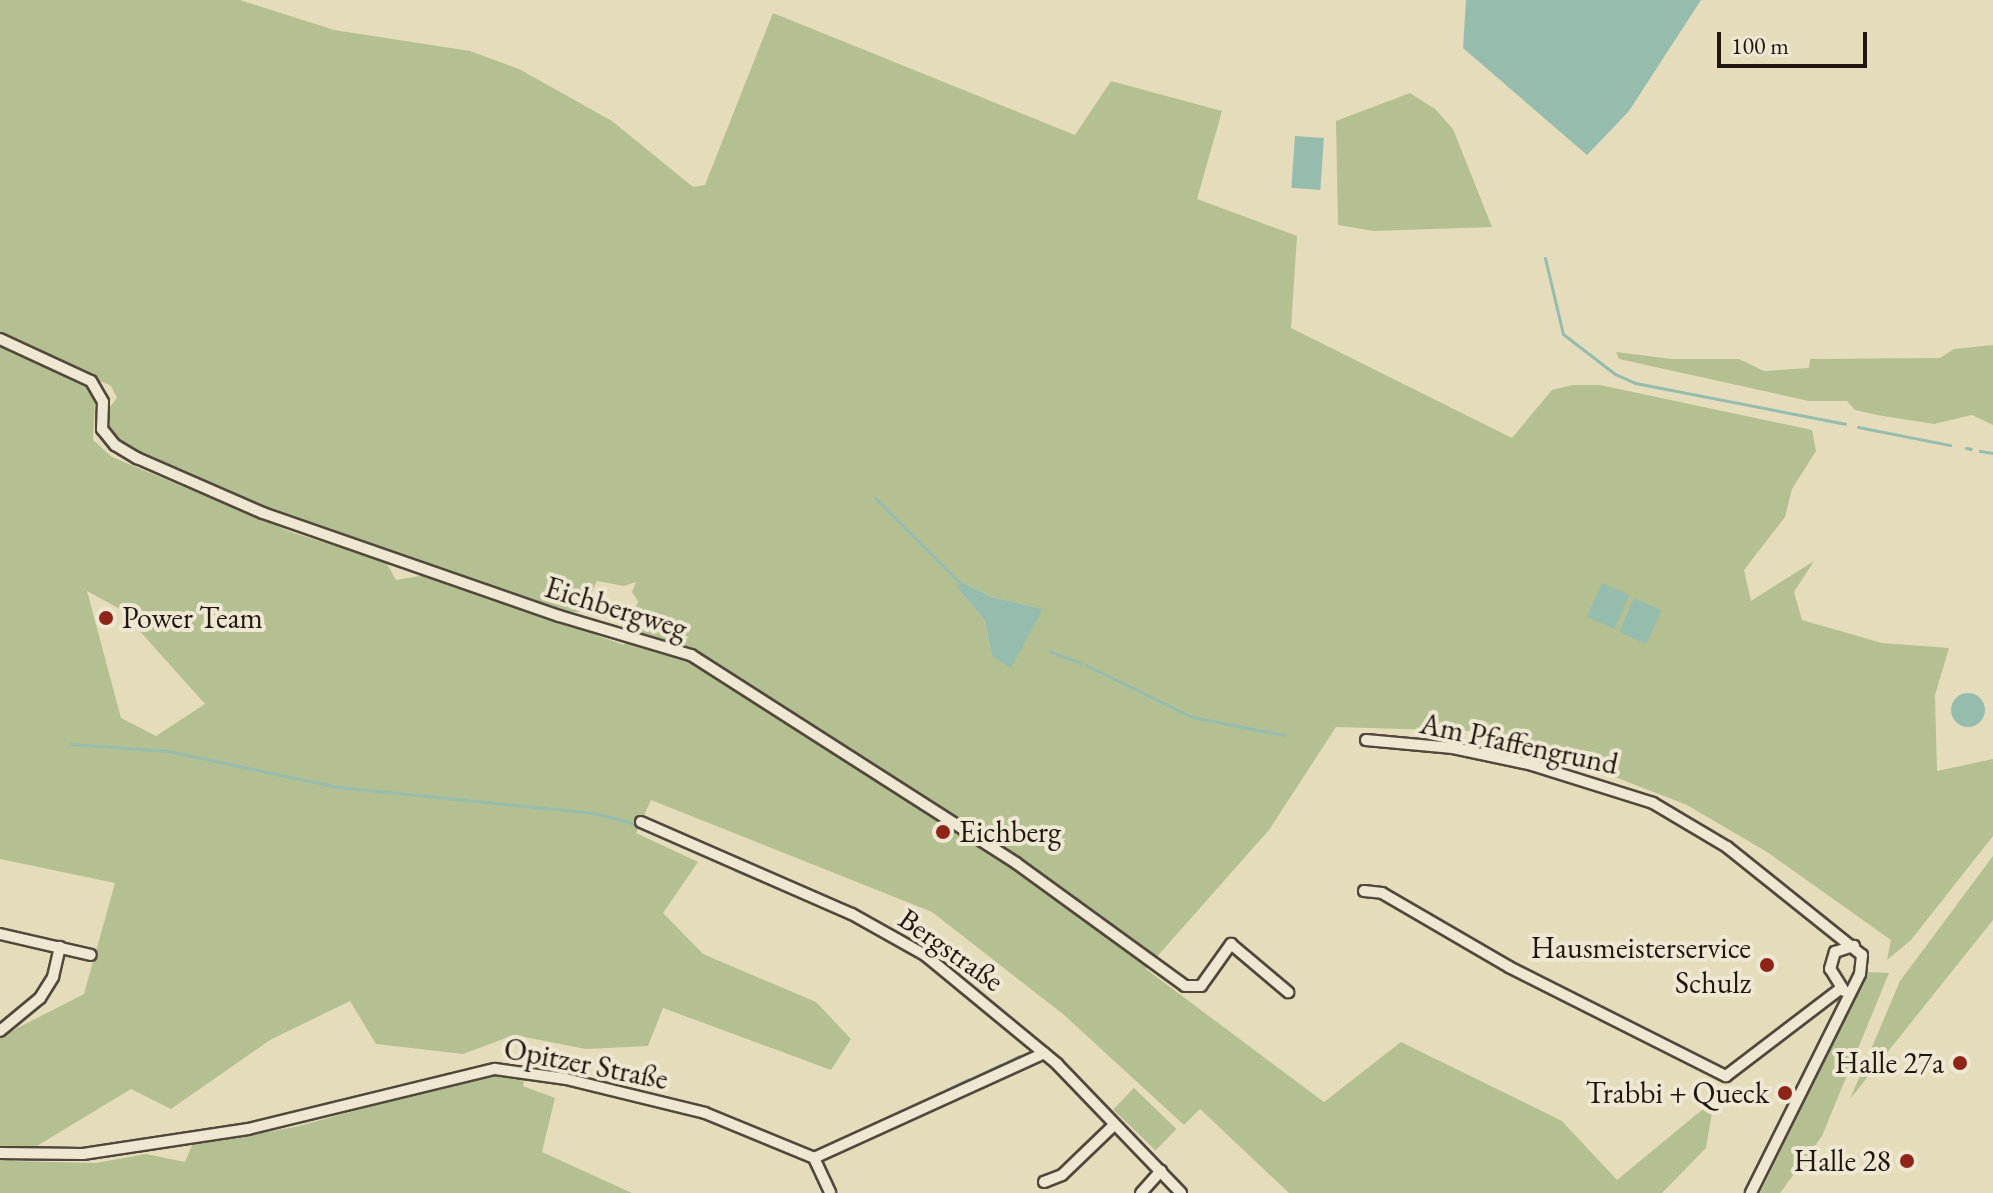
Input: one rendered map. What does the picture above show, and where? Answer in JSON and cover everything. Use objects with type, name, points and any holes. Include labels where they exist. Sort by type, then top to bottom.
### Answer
[{"type":"street","name":"Eichbergweg","points":[[0,339],[91,381],[101,393],[102,429],[115,445],[263,513],[559,616],[691,655],[1016,863],[1130,943],[1163,972],[1194,988],[1201,986],[1226,946],[1236,945],[1288,992]]},
{"type":"street","name":"Am Pfaffengrund","points":[[1366,740],[1453,748],[1532,765],[1653,803],[1727,847],[1854,946]]},
{"type":"street","name":"Bergstraße","points":[[641,822],[911,945],[976,993],[1044,1053],[1181,1193]]},
{"type":"street","points":[[1364,891],[1382,893],[1509,967],[1726,1076],[1844,992]]},
{"type":"street","points":[[0,934],[91,955]]},
{"type":"street","points":[[1751,1193],[1844,992],[1864,964],[1854,946],[1835,952],[1830,969],[1844,992]]},
{"type":"street","points":[[0,1031],[40,998],[53,977],[60,947]]},
{"type":"street","points":[[830,1193],[814,1158],[1044,1053]]},
{"type":"street","name":"Opitzer Straße","points":[[0,1153],[83,1154],[248,1129],[495,1069],[566,1079],[705,1113],[814,1158]]},
{"type":"street","points":[[1044,1182],[1062,1175],[1114,1125]]},
{"type":"street","points":[[1141,1193],[1161,1171]]},
{"type":"shaded area","points":[[0,0],[240,0],[334,30],[470,51],[519,69],[612,121],[693,187],[705,185],[773,13],[1075,135],[1111,81],[1222,111],[1197,199],[1297,236],[1291,328],[1512,438],[1552,390],[1572,385],[1600,385],[1812,430],[1816,451],[1792,489],[1785,517],[1744,570],[1751,601],[1814,561],[1794,592],[1802,620],[1882,643],[1949,648],[1935,695],[1937,771],[1993,759],[1993,836],[1911,940],[1887,960],[1891,940],[1767,852],[1687,805],[1602,772],[1470,731],[1336,727],[1269,830],[1146,969],[1324,1102],[1401,1042],[1562,1121],[1617,1180],[1714,1100],[1706,1148],[1662,1193],[1289,1193],[1200,1109],[1184,1125],[1063,1014],[932,912],[651,800],[636,833],[698,862],[663,913],[703,954],[816,1002],[851,1039],[831,1070],[663,1008],[648,1046],[586,1049],[514,1035],[463,1054],[376,1044],[350,1001],[270,1040],[171,1109],[131,1089],[12,1161],[96,1163],[146,1154],[185,1162],[192,1145],[295,1127],[487,1075],[525,1076],[523,1086],[555,1098],[542,1152],[632,1193],[0,1193],[0,1037],[84,994],[115,883],[0,859],[0,346],[86,387],[95,402],[93,440],[112,457],[294,533],[386,562],[396,580],[426,575],[624,645],[638,601],[632,592],[636,582],[624,586],[597,581],[579,612],[569,612],[290,517],[167,467],[133,451],[105,427],[105,413],[117,398],[111,386],[0,334]],"holes":[[[964,583],[992,597],[1042,609],[992,656],[985,621],[958,588]],[[87,591],[120,609],[205,704],[156,736],[121,718]]]},
{"type":"shaded area","points":[[1466,0],[1701,0],[1629,111],[1587,155],[1463,48]]},
{"type":"shaded area","points":[[1410,93],[1435,109],[1453,129],[1492,227],[1373,231],[1338,225],[1336,121]]},
{"type":"shaded area","points":[[1295,136],[1324,138],[1320,190],[1291,188]]},
{"type":"shaded area","points":[[1993,345],[1993,425],[1972,415],[1934,424],[1877,415],[1855,410],[1847,401],[1809,401],[1619,359],[1616,352],[1672,359],[1739,359],[1764,371],[1809,368],[1810,359],[1940,358],[1954,349]]},
{"type":"shaded area","points":[[964,583],[992,597],[1043,609],[1011,668],[992,656],[985,621],[957,587]]},
{"type":"shaded area","points":[[1602,583],[1629,595],[1614,629],[1587,617]]},
{"type":"shaded area","points":[[1634,598],[1661,610],[1646,644],[1619,632]]},
{"type":"shaded area","points":[[1968,693],[1980,698],[1985,710],[1980,722],[1968,727],[1956,722],[1951,710],[1956,698]]},
{"type":"shaded area","points":[[1993,856],[1993,920],[1850,1099],[1900,981]]},
{"type":"shaded area","points":[[1868,972],[1889,973],[1822,1136],[1780,1193],[1760,1193]]},
{"type":"shaded area","points":[[1134,1088],[1176,1129],[1156,1151],[1113,1110]]},
{"type":"waterway","points":[[1545,258],[1563,334],[1615,374],[1635,383],[1845,424]]},
{"type":"waterway","points":[[1858,427],[1950,445]]},
{"type":"waterway","points":[[1966,448],[1971,449]]},
{"type":"waterway","points":[[1980,451],[1993,453]]},
{"type":"waterway","points":[[875,498],[963,586]]},
{"type":"waterway","points":[[1049,651],[1081,663]]},
{"type":"waterway","points":[[1086,665],[1192,717],[1284,735]]},
{"type":"waterway","points":[[71,744],[168,751],[338,787],[594,813],[626,821],[723,864]]},
{"type":"waterway","points":[[735,870],[763,882]]},
{"type":"waterway","points":[[773,886],[792,893]]},
{"type":"waterway","points":[[1003,1064],[1019,1056]]},
{"type":"waterway","points":[[973,1078],[1000,1065]]},
{"type":"waterway","points":[[946,1090],[969,1079]]},
{"type":"waterway","points":[[911,1107],[942,1092]]},
{"type":"waterway","points":[[882,1121],[898,1113]]},
{"type":"waterway","points":[[865,1128],[874,1124]]},
{"type":"waterway","points":[[832,1144],[852,1135]]},
{"type":"place","name":"Power Team","points":[[106,618]]},
{"type":"place","name":"Eichberg","points":[[943,832]]},
{"type":"place","name":"Hausmeisterservice Schulz","points":[[1767,965]]},
{"type":"place","name":"Halle 27a","points":[[1960,1063]]},
{"type":"place","name":"Trabbi + Queck","points":[[1785,1093]]},
{"type":"place","name":"Halle 28","points":[[1907,1161]]}]
